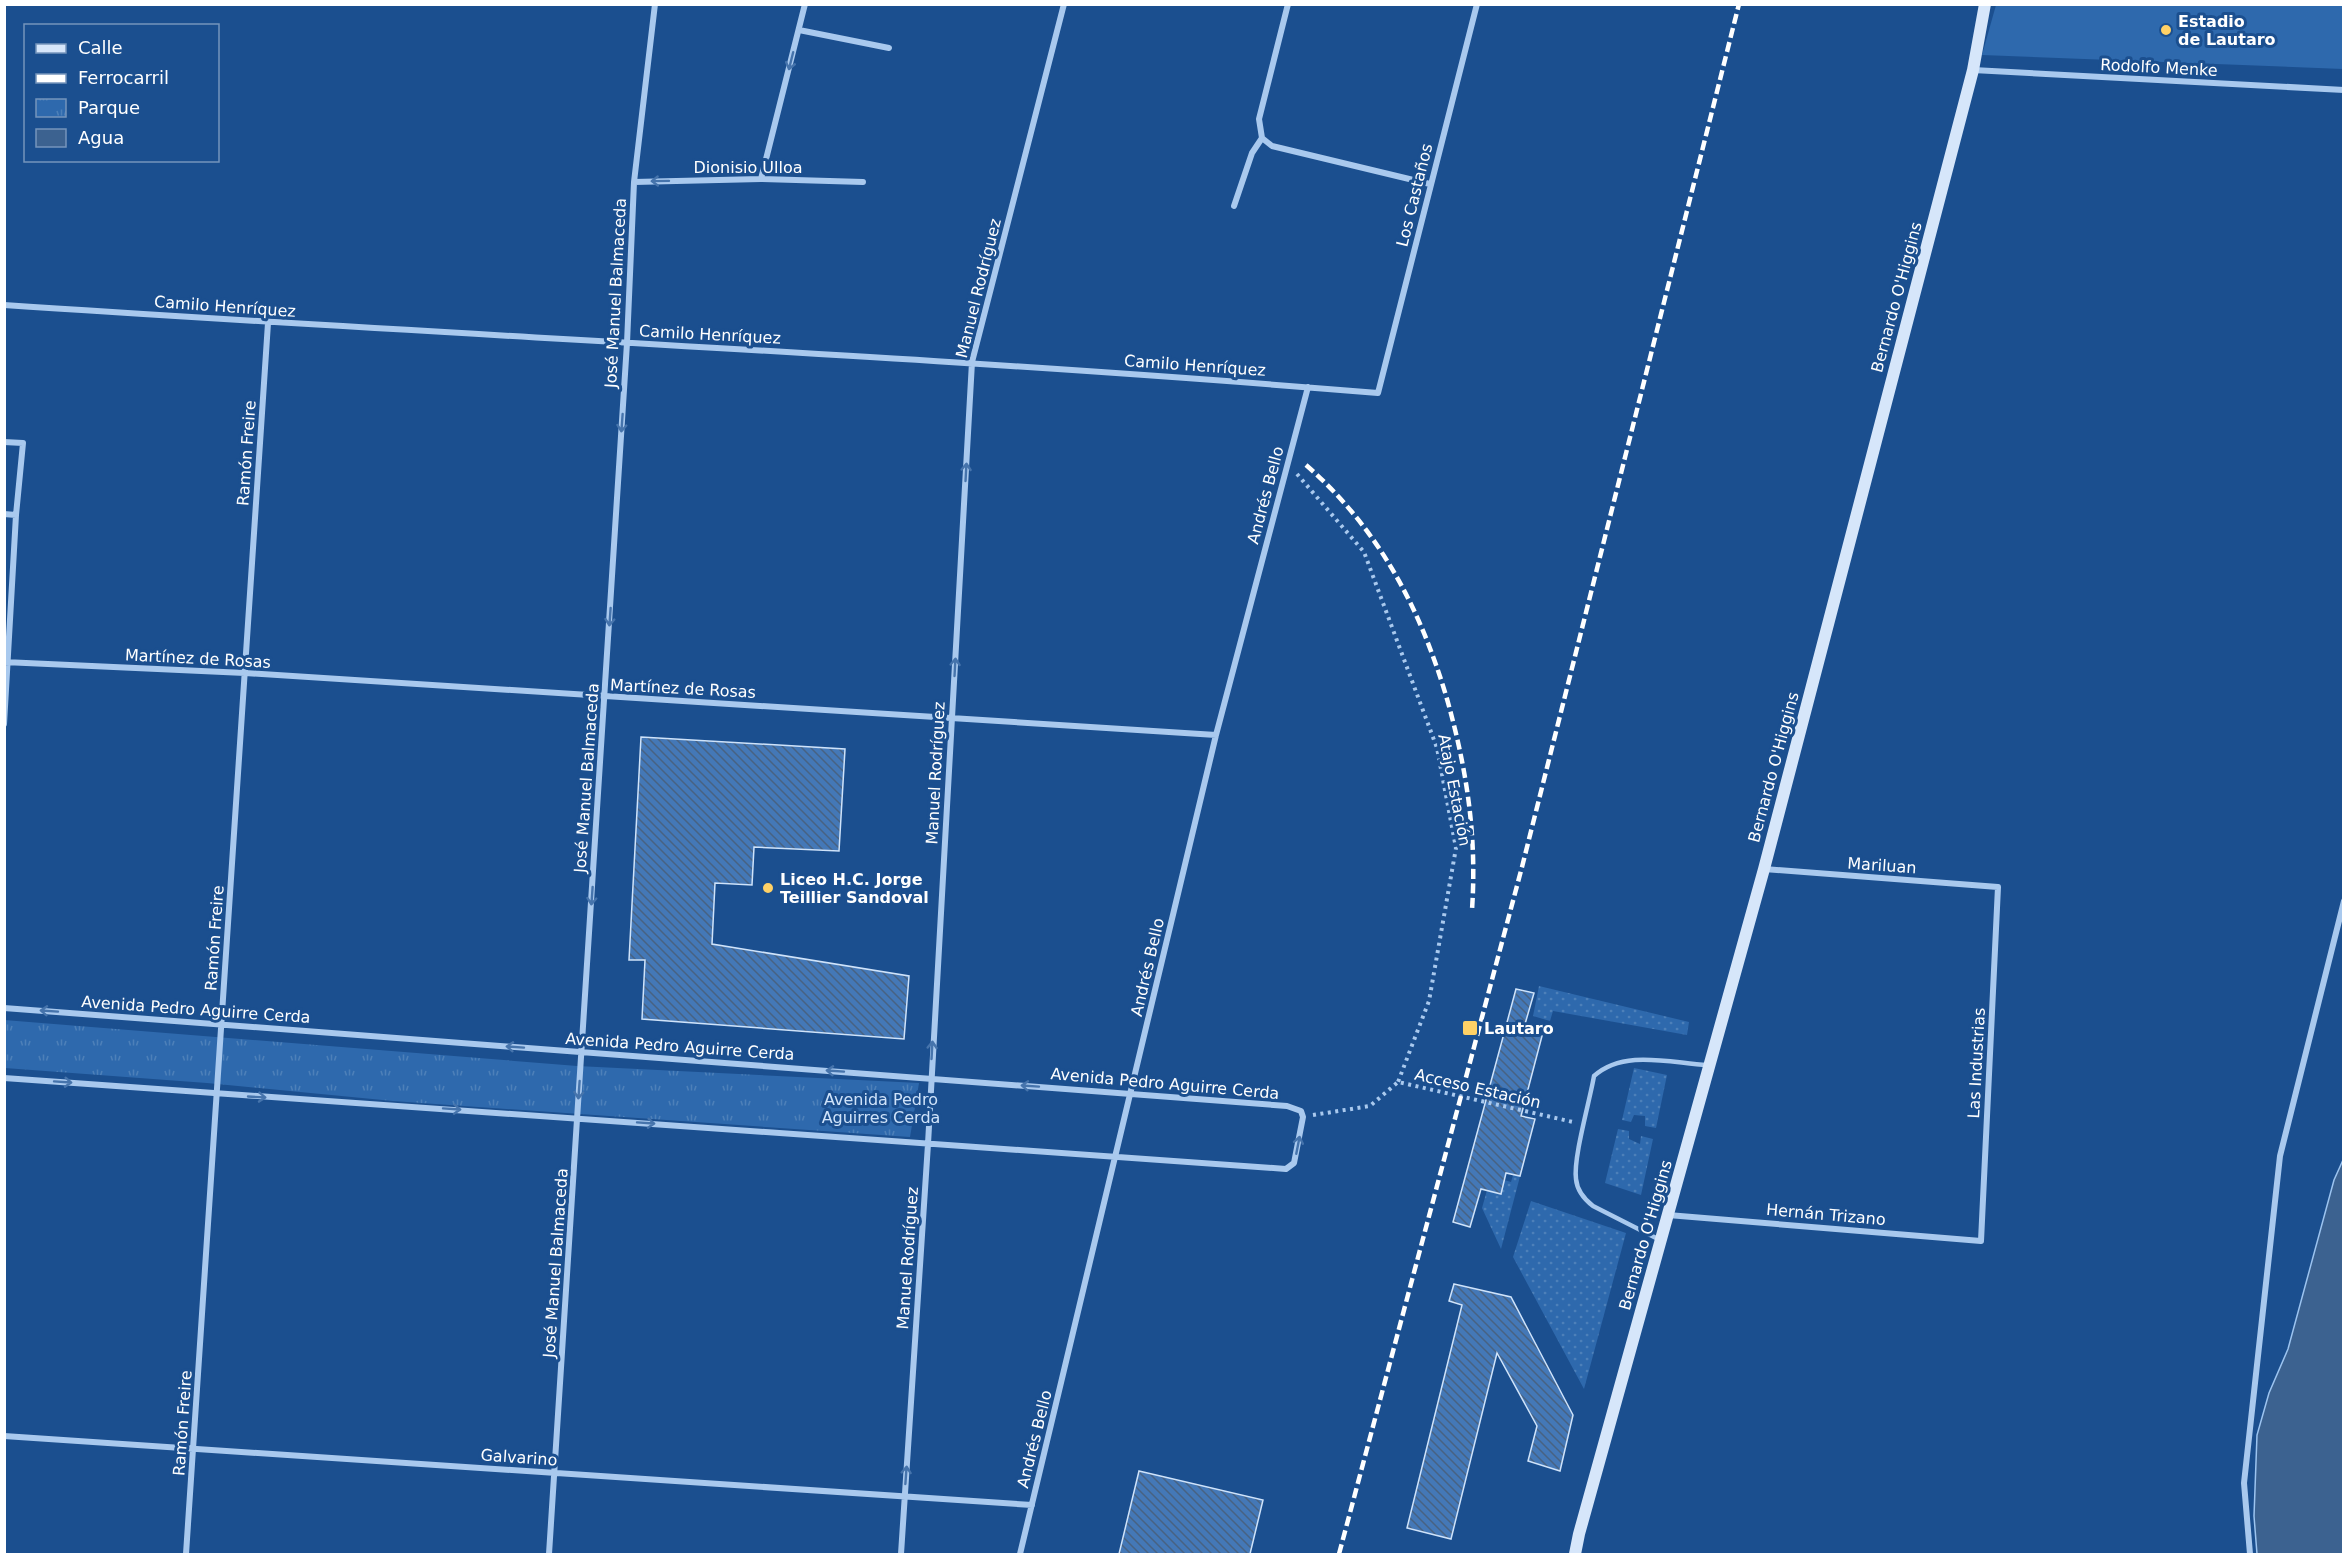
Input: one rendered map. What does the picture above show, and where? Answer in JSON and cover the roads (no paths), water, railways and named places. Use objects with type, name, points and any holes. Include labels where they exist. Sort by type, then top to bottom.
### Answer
[{"type":"main road","name":"Bernardo O'Higgins","points":[[1575,1554],[1764,869],[1973,70],[1985,4]]},
{"type":"main road","name":"Bernardo O'Higgins","points":[[1579,1534],[1582,1554]]},
{"type":"street","name":"José Manuel Balmaceda","points":[[549,1554],[627,343],[634,182],[655,4]]},
{"type":"street","points":[[761,179],[805,4]]},
{"type":"street","name":"Manuel Rodríguez","points":[[901,1554],[928,1144],[972,363],[1064,4]]},
{"type":"street","points":[[1288,4],[1258,119],[1262,138],[1272,146],[1430,184]]},
{"type":"street","name":"Los Castaños","points":[[1378,393],[1477,4]]},
{"type":"street","points":[[799,30],[889,48]]},
{"type":"street","name":"Rodolfo Menke","points":[[1973,70],[2343,90]]},
{"type":"street","points":[[1234,206],[1252,153],[1262,138]]},
{"type":"street","name":"Dionisio Ulloa","points":[[634,182],[761,179],[863,182]]},
{"type":"street","name":"Camilo Henríquez","points":[[4,305],[268,323],[972,363],[1378,393]]},
{"type":"street","name":"Ramón Freire","points":[[186,1554],[268,323]]},
{"type":"street","name":"Andrés Bello","points":[[1020,1554],[1117,1157],[1130,1093],[1216,735],[1308,387]]},
{"type":"street","points":[[4,442],[23,443],[16,515],[4,724]]},
{"type":"street","points":[[4,514],[16,515]]},
{"type":"street","name":"Martínez de Rosas","points":[[7,662],[245,673],[1216,735]]},
{"type":"street","name":"Mariluan","points":[[1764,869],[1998,887]]},
{"type":"street","name":"Las Industrias","points":[[1981,1241],[1998,887]]},
{"type":"street","points":[[2250,1554],[2244,1483],[2280,1156],[2343,900]]},
{"type":"street","name":"Avenida Pedro Aguirre Cerda","points":[[4,1008],[1287,1106],[1301,1111],[1303,1117],[1294,1163],[1286,1169],[1117,1157]]},
{"type":"street","points":[[4,1078],[217,1095],[1117,1157]]},
{"type":"street","name":"Hernán Trizano","points":[[1668,1215],[1981,1241]]},
{"type":"street","name":"Galvarino","points":[[4,1436],[1032,1505]]},
{"type":"lane","points":[[1661,1241],[1593,1206],[1581,1194],[1575,1177],[1594,1076],[1610,1064],[1628,1060],[1709,1066]]},
{"type":"water","points":[[2343,1160],[2343,1554],[2257,1554],[2254,1516],[2257,1435],[2269,1393],[2288,1349],[2334,1180]]},
{"type":"railway","points":[[1339,1554],[1522,867],[1739,4]]},
{"type":"railway","points":[[1306,465],[1332,489],[1375,542],[1410,601],[1424,632],[1447,699],[1465,777],[1472,829],[1472,910]]},
{"type":"place","name":"Estadio de Lautaro","points":[[2166,30]]},
{"type":"place","name":"Liceo H.C. Jorge Teillier Sandoval","points":[[768,888]]},
{"type":"place","name":"Lautaro","points":[[1470,1028]]},
{"type":"park label","name":"Avenida Pedro Aguirres Cerda","points":[[881,1108]]}]
